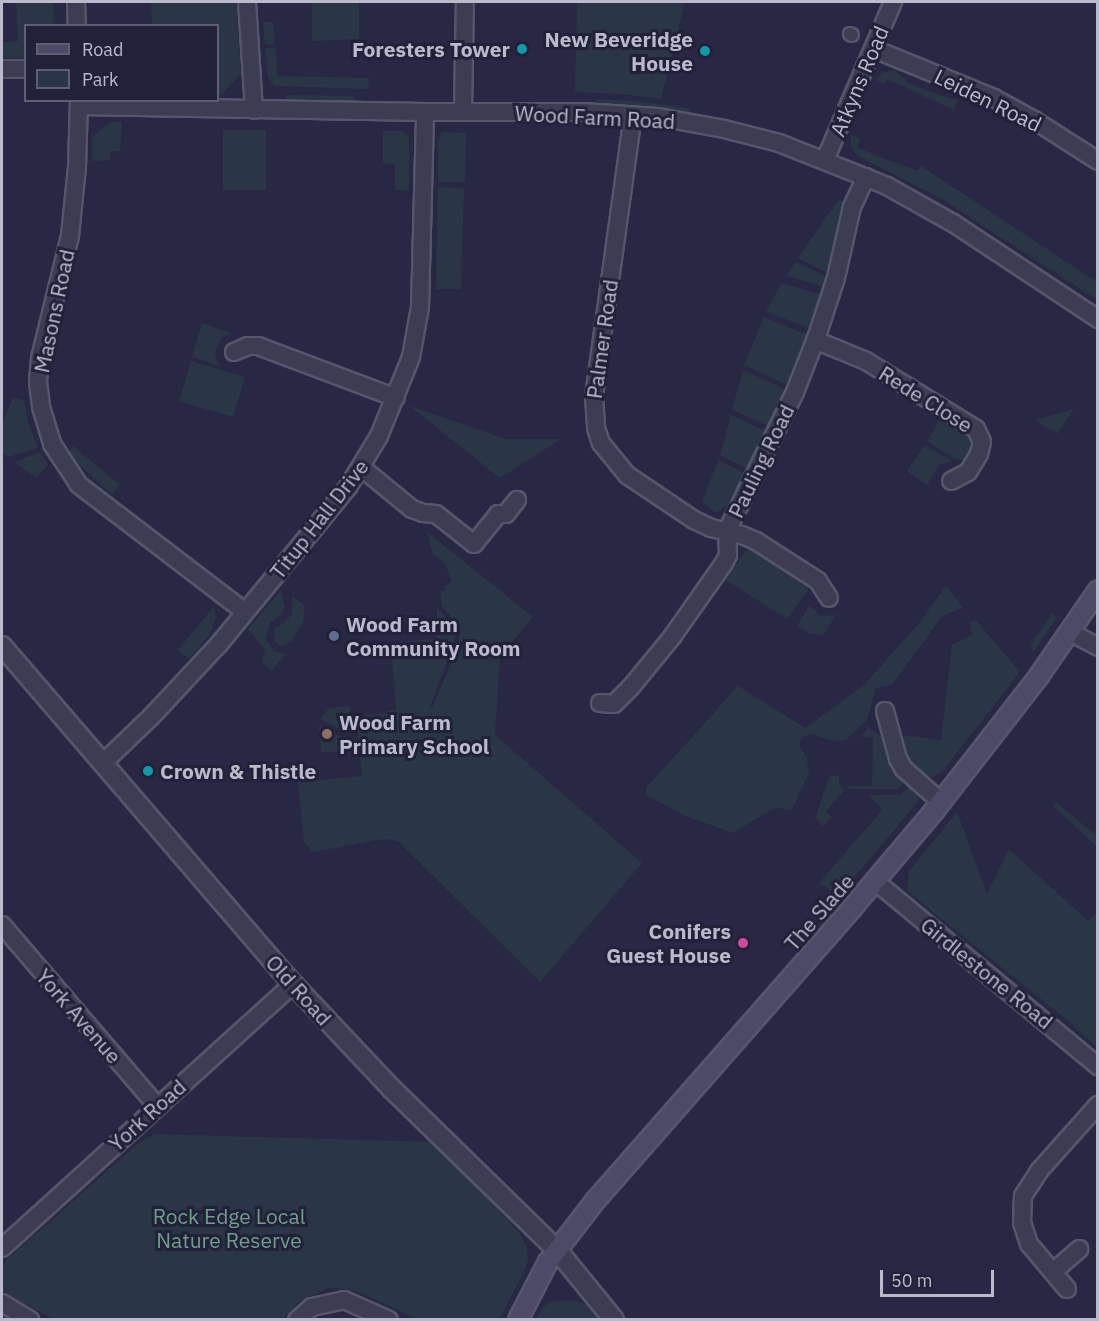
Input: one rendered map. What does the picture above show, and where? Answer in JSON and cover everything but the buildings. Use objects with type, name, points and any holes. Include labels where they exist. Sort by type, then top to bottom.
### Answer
[{"type":"main road","name":"The Slade","points":[[518,1320],[557,1250],[632,1158],[875,881],[941,802],[1070,632],[1098,590]]},
{"type":"street","points":[[76,2],[76,24]]},
{"type":"street","points":[[247,2],[254,110]]},
{"type":"street","points":[[463,112],[465,2]]},
{"type":"street","name":"Atkyns Road","points":[[825,160],[893,2]]},
{"type":"street","name":"Leiden Road","points":[[874,49],[994,98],[1098,161]]},
{"type":"street","points":[[2,69],[24,69]]},
{"type":"street","name":"Wood Farm Road","points":[[80,103],[254,110],[310,108],[633,115],[683,121],[753,136],[825,160],[909,197],[953,223],[1098,319]]},
{"type":"street","name":"Masons Road","points":[[80,103],[77,167],[70,236],[40,358],[38,382],[41,407],[52,444],[68,471],[84,489],[244,611]]},
{"type":"street","name":"Titup Hall Drive","points":[[104,762],[184,682],[362,468],[396,398],[411,357],[420,307],[425,112]]},
{"type":"street","name":"Palmer Road","points":[[633,115],[594,397],[596,428],[608,453],[627,475],[694,520],[711,528],[756,541],[818,581],[829,598]]},
{"type":"street","name":"Pauling Road","points":[[600,703],[614,704],[631,687],[683,622],[728,555],[727,531],[795,392],[836,278],[852,207],[866,177]]},
{"type":"street","name":"Rede Close","points":[[815,340],[866,361],[976,429],[982,442],[979,454],[968,472],[951,481]]},
{"type":"street","points":[[234,352],[248,346],[258,346],[396,398]]},
{"type":"street","points":[[362,468],[412,508],[423,513],[436,514],[469,549],[498,514],[506,514],[517,500]]},
{"type":"street","points":[[1070,632],[1098,646]]},
{"type":"street","name":"Old Road","points":[[2,646],[293,984],[391,1088],[557,1250],[614,1320]]},
{"type":"street","points":[[885,711],[898,759],[904,769],[941,802]]},
{"type":"street","name":"Girdlestone Road","points":[[875,881],[1098,1066]]},
{"type":"street","name":"York Avenue","points":[[2,925],[156,1106]]},
{"type":"street","name":"York Road","points":[[2,1248],[293,984]]},
{"type":"street","points":[[1067,1289],[1033,1251],[1026,1237],[1022,1223],[1023,1196],[1038,1171],[1098,1105]]},
{"type":"street","points":[[1053,1272],[1079,1249]]},
{"type":"street","points":[[297,1320],[312,1307],[344,1300],[389,1320]]},
{"type":"street","points":[[2,1303],[30,1320]]},
{"type":"green space","points":[[16,2],[53,2],[54,24],[24,24],[24,58],[2,58],[2,42],[18,41]]},
{"type":"green space","points":[[151,2],[236,2],[241,74],[219,95],[219,24],[152,24]]},
{"type":"green space","points":[[312,2],[359,2],[359,39],[312,41]]},
{"type":"green space","points":[[577,2],[685,2],[661,99],[575,92]]},
{"type":"green space","points":[[263,22],[273,22],[275,44],[265,45]]},
{"type":"green space","points":[[265,48],[276,48],[277,76],[369,78],[368,89],[274,86],[268,77]]},
{"type":"green space","points":[[895,70],[908,83],[948,98],[958,99],[954,110],[887,79],[884,84],[876,80],[882,73]]},
{"type":"green space","points":[[286,95],[354,96],[354,103],[286,102]]},
{"type":"green space","points":[[596,99],[690,108],[689,114],[596,104]]},
{"type":"green space","points":[[110,122],[122,122],[120,151],[110,151],[110,160],[92,161],[92,137]]},
{"type":"green space","points":[[223,130],[266,130],[266,190],[223,190]]},
{"type":"green space","points":[[383,131],[402,131],[409,136],[409,191],[395,190],[395,164],[383,164]]},
{"type":"green space","points":[[442,132],[466,133],[465,182],[438,182],[438,139]]},
{"type":"green space","points":[[851,135],[860,139],[857,147],[877,156],[918,171],[921,166],[1097,282],[1097,300],[942,199],[858,156],[851,147]]},
{"type":"green space","points":[[438,187],[464,188],[461,289],[436,289]]},
{"type":"green space","points":[[839,199],[845,203],[830,274],[798,258]]},
{"type":"green space","points":[[796,262],[828,277],[825,287],[786,276]]},
{"type":"green space","points":[[782,283],[822,295],[810,329],[766,311]]},
{"type":"green space","points":[[764,317],[808,335],[789,386],[744,365]]},
{"type":"green space","points":[[202,323],[231,333],[223,337],[216,348],[215,355],[219,366],[192,357]]},
{"type":"green space","points":[[191,361],[245,377],[233,417],[179,401]]},
{"type":"green space","points":[[743,370],[787,390],[771,427],[732,410]]},
{"type":"green space","points":[[13,398],[24,400],[28,422],[38,448],[8,457],[2,452],[2,423]]},
{"type":"green space","points":[[410,406],[506,439],[561,439],[500,478]]},
{"type":"green space","points":[[1074,409],[1057,434],[1035,420]]},
{"type":"green space","points":[[944,413],[976,438],[968,461],[953,458],[927,441]]},
{"type":"green space","points":[[731,415],[768,432],[748,469],[720,455]]},
{"type":"green space","points":[[925,445],[951,461],[939,465],[927,485],[907,471]]},
{"type":"green space","points":[[73,446],[120,485],[112,495],[74,460],[69,452]]},
{"type":"green space","points":[[40,452],[48,465],[36,478],[15,462]]},
{"type":"green space","points":[[718,460],[745,473],[726,506],[716,513],[702,502]]},
{"type":"green space","points":[[427,532],[533,617],[500,656],[495,735],[642,863],[540,982],[398,841],[384,839],[312,852],[304,842],[298,782],[362,776],[356,716],[396,710],[392,656],[397,642],[437,639],[437,608],[451,622],[455,636],[454,644],[429,709],[432,708],[456,652],[459,643],[459,626],[442,606],[440,591],[445,591],[445,587],[452,581],[444,562],[433,555]]},
{"type":"green space","points":[[754,546],[807,582],[808,590],[787,619],[726,580],[743,554]]},
{"type":"green space","points":[[946,586],[963,608],[942,616],[892,685],[876,688],[867,720],[846,740],[836,742],[811,734],[802,737],[799,745],[807,758],[809,773],[791,811],[776,807],[733,833],[683,815],[646,795],[646,788],[738,686],[805,728],[864,685],[919,623]]},
{"type":"green space","points":[[281,590],[285,608],[281,615],[270,623],[266,639],[274,651],[286,654],[271,671],[262,662],[265,649],[248,629]]},
{"type":"green space","points":[[292,596],[305,606],[303,622],[291,642],[281,646],[275,641],[274,629],[292,614]]},
{"type":"green space","points":[[214,606],[216,617],[210,634],[189,659],[178,650]]},
{"type":"green space","points":[[809,606],[821,616],[836,615],[823,635],[810,634],[797,626]]},
{"type":"green space","points":[[1052,614],[1057,617],[1033,653],[1031,644]]},
{"type":"green space","points":[[976,620],[1020,672],[942,772],[931,777],[923,774],[907,756],[903,735],[941,740],[952,645],[972,635],[970,622]]},
{"type":"green space","points":[[350,706],[350,734],[320,719],[329,708]]},
{"type":"green space","points":[[319,725],[346,740],[343,752],[321,752]]},
{"type":"green space","points":[[868,727],[882,737],[889,763],[904,783],[898,789],[850,789],[846,786],[872,786],[873,738],[862,737]]},
{"type":"green space","points":[[830,775],[839,776],[839,784],[845,790],[826,811],[832,817],[823,826],[815,818]]},
{"type":"green space","points":[[909,787],[917,795],[918,802],[839,895],[819,883],[883,809],[868,795],[900,795]]},
{"type":"green space","points":[[1056,802],[1097,836],[1097,847],[1053,806]]},
{"type":"green space","points":[[957,812],[987,894],[1009,849],[1088,921],[1097,912],[1097,1047],[1072,1024],[907,891],[909,871]]},
{"type":"green space","name":"Rock Edge Local Nature Reserve","points":[[155,1134],[433,1142],[520,1233],[527,1247],[528,1259],[524,1272],[499,1320],[418,1319],[363,1294],[347,1289],[329,1288],[298,1302],[284,1319],[53,1319],[2,1291],[2,1264],[139,1143]]},
{"type":"green space","points":[[571,1300],[586,1304],[598,1319],[536,1319],[543,1307],[550,1302]]},
{"type":"place","name":"Foresters Tower","points":[[522,49]]},
{"type":"place","name":"New Beveridge House","points":[[705,51]]},
{"type":"place","name":"Wood Farm Community Room","points":[[334,636]]},
{"type":"place","name":"Wood Farm Primary School","points":[[327,734]]},
{"type":"place","name":"Crown & Thistle","points":[[148,771]]},
{"type":"place","name":"Conifers Guest House","points":[[743,943]]}]
